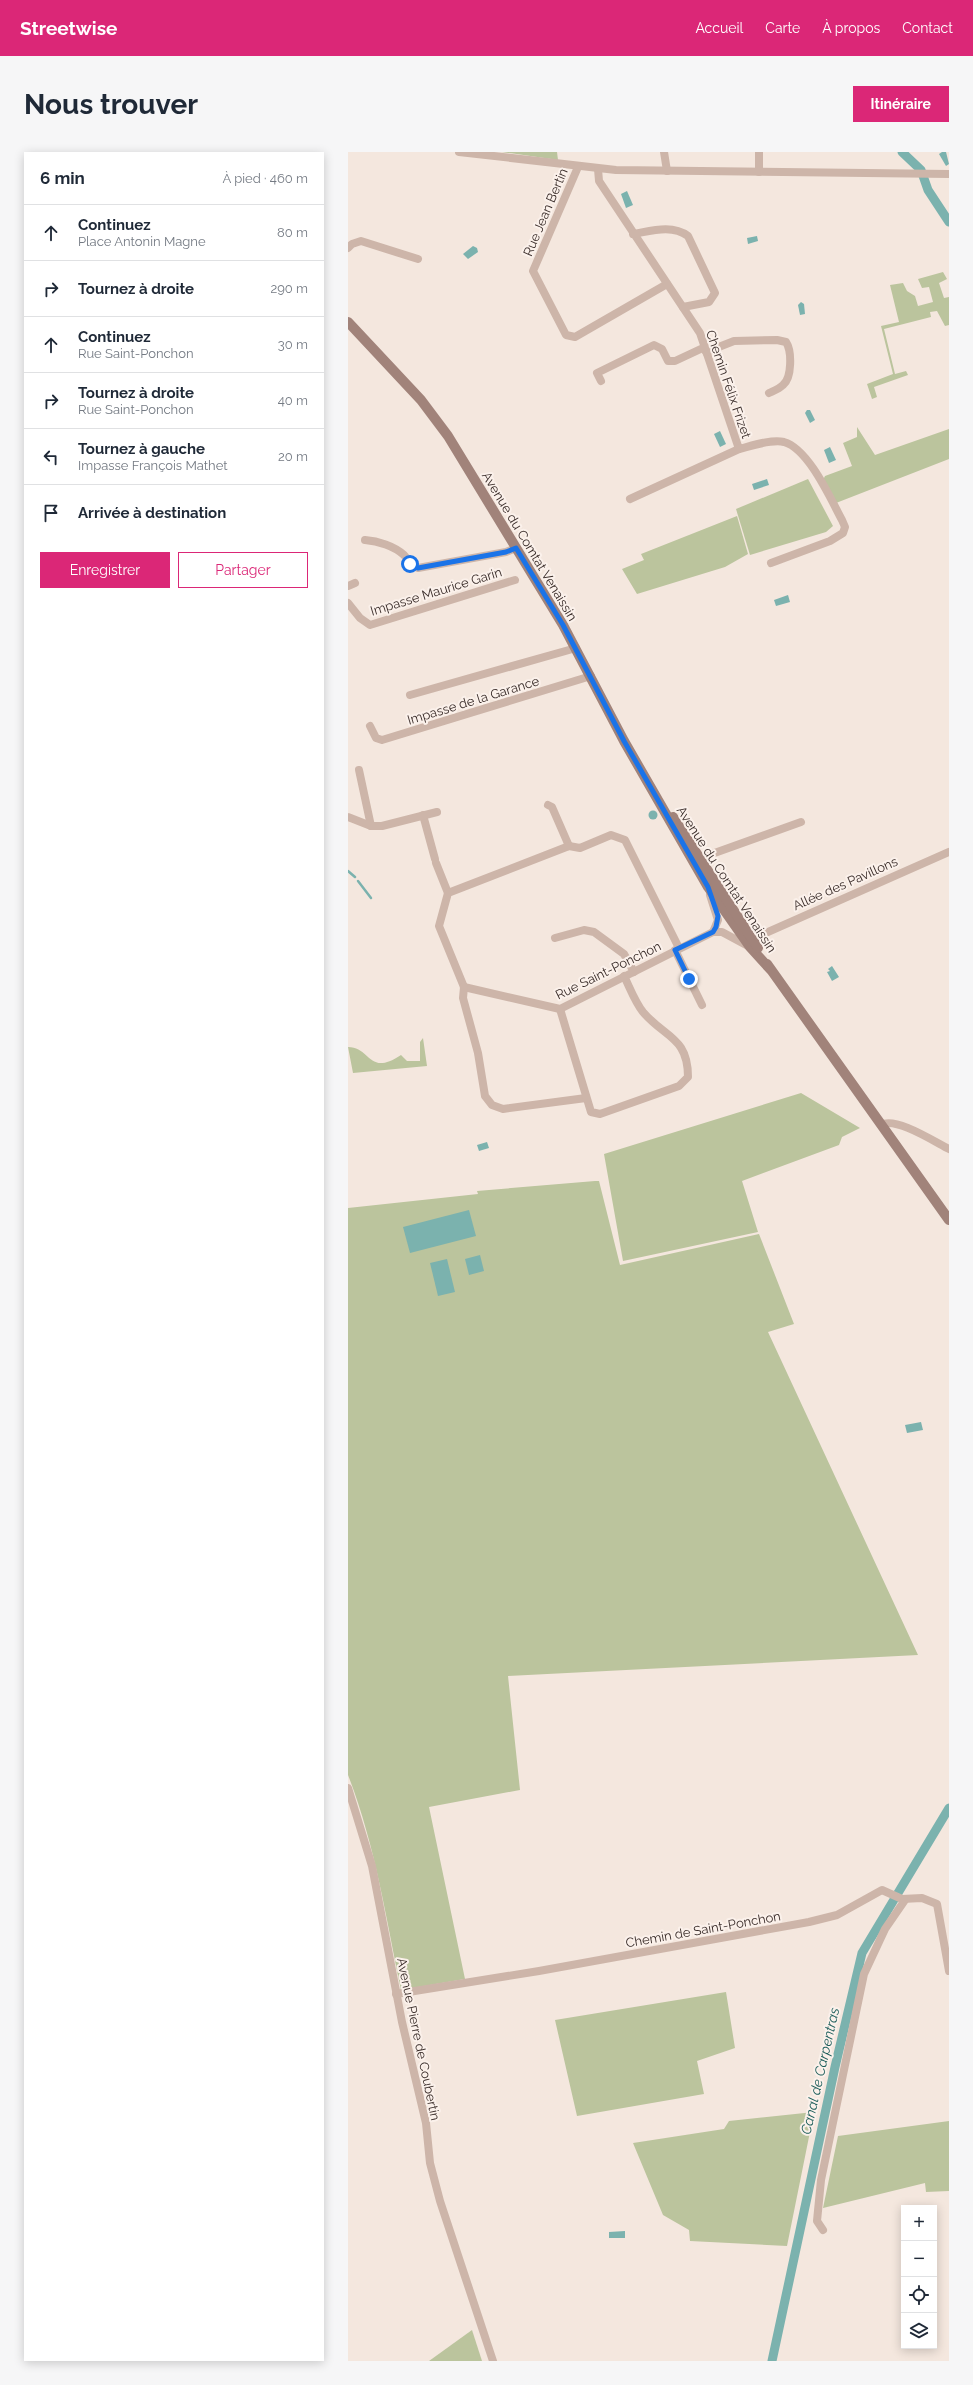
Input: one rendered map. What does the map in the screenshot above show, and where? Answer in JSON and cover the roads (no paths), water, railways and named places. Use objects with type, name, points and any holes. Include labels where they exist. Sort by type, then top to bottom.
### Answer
[{"type":"main road","name":"Avenue du Comtat Venaissin","points":[[348,322],[421,400],[442,426],[576,648],[624,741],[662,804],[677,822],[697,860],[708,887],[731,922],[750,939]]},
{"type":"main road","name":"Avenue du Comtat Venaissin","points":[[697,860],[727,898],[750,939],[770,969],[949,1220]]},
{"type":"street","points":[[459,152],[598,169],[949,174]]},
{"type":"street","points":[[664,152],[667,171]]},
{"type":"street","points":[[759,152],[759,172]]},
{"type":"street","name":"Rue Jean Bertin","points":[[578,167],[533,271],[566,335],[575,337],[667,284]]},
{"type":"street","name":"Chemin Félix Frizet","points":[[598,169],[599,182],[632,234],[700,334],[739,449],[772,442],[784,442],[794,448],[818,476],[844,527],[843,533],[830,541],[771,563]]},
{"type":"street","points":[[632,234],[666,229],[679,230],[688,236],[715,293],[709,302],[683,308]]},
{"type":"street","points":[[348,248],[352,244],[362,241],[418,260]]},
{"type":"street","points":[[601,381],[597,373],[654,345],[662,349],[668,361],[675,361],[705,349],[734,341],[777,340],[786,342],[790,348],[788,377],[784,385],[769,393]]},
{"type":"street","points":[[630,500],[739,449]]},
{"type":"street","points":[[365,540],[375,541],[387,545],[404,555],[410,564],[418,568],[506,552],[516,548]]},
{"type":"street","name":"Impasse Maurice Garin","points":[[348,603],[360,618],[370,625],[515,580]]},
{"type":"street","points":[[410,695],[576,648]]},
{"type":"street","name":"Impasse de la Garance","points":[[370,726],[376,738],[382,740],[590,676]]},
{"type":"street","points":[[359,770],[372,826]]},
{"type":"street","points":[[548,805],[552,807],[569,846]]},
{"type":"street","points":[[348,817],[372,826],[382,826],[437,812]]},
{"type":"street","points":[[423,815],[435,861],[448,893],[439,926],[464,987],[463,998],[478,1053],[480,1075],[485,1096],[492,1105],[503,1109],[586,1098]]},
{"type":"street","points":[[697,860],[801,822]]},
{"type":"street","points":[[448,893],[569,846],[580,848],[611,835],[625,840],[702,1005]]},
{"type":"street","name":"Allée des Pavillons","points":[[750,939],[949,852]]},
{"type":"street","points":[[708,887],[718,916],[717,930]]},
{"type":"street","points":[[727,898],[731,922],[750,939]]},
{"type":"street","points":[[717,930],[731,922]]},
{"type":"street","points":[[555,938],[584,930],[594,932],[624,954],[634,972]]},
{"type":"street","points":[[717,930],[750,939]]},
{"type":"street","name":"Rue Saint-Ponchon","points":[[464,987],[560,1009],[717,930]]},
{"type":"street","points":[[560,1009],[591,1112],[600,1114],[678,1086],[688,1077],[688,1065],[684,1050],[642,1011],[624,976]]},
{"type":"street","points":[[881,1125],[884,1123],[896,1124],[922,1134],[949,1149]]},
{"type":"street","name":"Avenue Pierre de Coubertin","points":[[348,1788],[372,1866],[396,1994],[426,2123],[427,2146],[432,2171],[493,2361]]},
{"type":"street","name":"Chemin de Saint-Ponchon","points":[[396,1994],[539,1971],[809,1922],[837,1916],[882,1890],[903,1899],[922,1898],[937,1904],[949,1971]]},
{"type":"street","points":[[823,2230],[817,2221],[821,2180],[864,1974],[885,1929],[903,1899]]},
{"type":"water","points":[[946,152],[949,164],[946,166],[939,154]]},
{"type":"water","points":[[627,191],[633,205],[626,208],[621,194]]},
{"type":"water","points":[[757,236],[758,241],[748,244],[747,238]]},
{"type":"water","points":[[473,246],[477,248],[478,252],[468,259],[463,254]]},
{"type":"water","points":[[801,302],[804,304],[805,314],[800,315],[798,305]]},
{"type":"water","points":[[807,410],[810,410],[815,420],[810,423],[805,413]]},
{"type":"water","points":[[720,431],[726,444],[720,447],[714,434]]},
{"type":"water","points":[[830,447],[836,460],[829,463],[824,450]]},
{"type":"water","points":[[767,479],[769,485],[754,490],[752,484]]},
{"type":"water","points":[[788,595],[790,602],[776,606],[774,600]]},
{"type":"water","points":[[653,810],[658,815],[653,820],[648,815]]},
{"type":"water","points":[[832,966],[839,977],[832,981],[827,972],[830,971],[828,969]]},
{"type":"water","points":[[487,1142],[489,1148],[479,1151],[477,1145]]},
{"type":"water","points":[[469,1210],[476,1236],[410,1253],[403,1227]]},
{"type":"water","points":[[480,1255],[484,1271],[469,1275],[465,1259]]},
{"type":"water","points":[[447,1259],[455,1292],[438,1296],[430,1263]]},
{"type":"water","points":[[921,1422],[923,1430],[907,1433],[905,1425]]},
{"type":"water","points":[[625,2231],[625,2238],[609,2238],[609,2232]]},
{"type":"waterway","name":"Canal de Carpentras","points":[[902,152],[921,170],[928,190],[949,222]]},
{"type":"waterway","points":[[348,871],[355,877]]},
{"type":"waterway","points":[[358,881],[371,898]]},
{"type":"waterway","name":"Canal de Carpentras","points":[[772,2361],[835,2067],[862,1953],[949,1808]]}]
